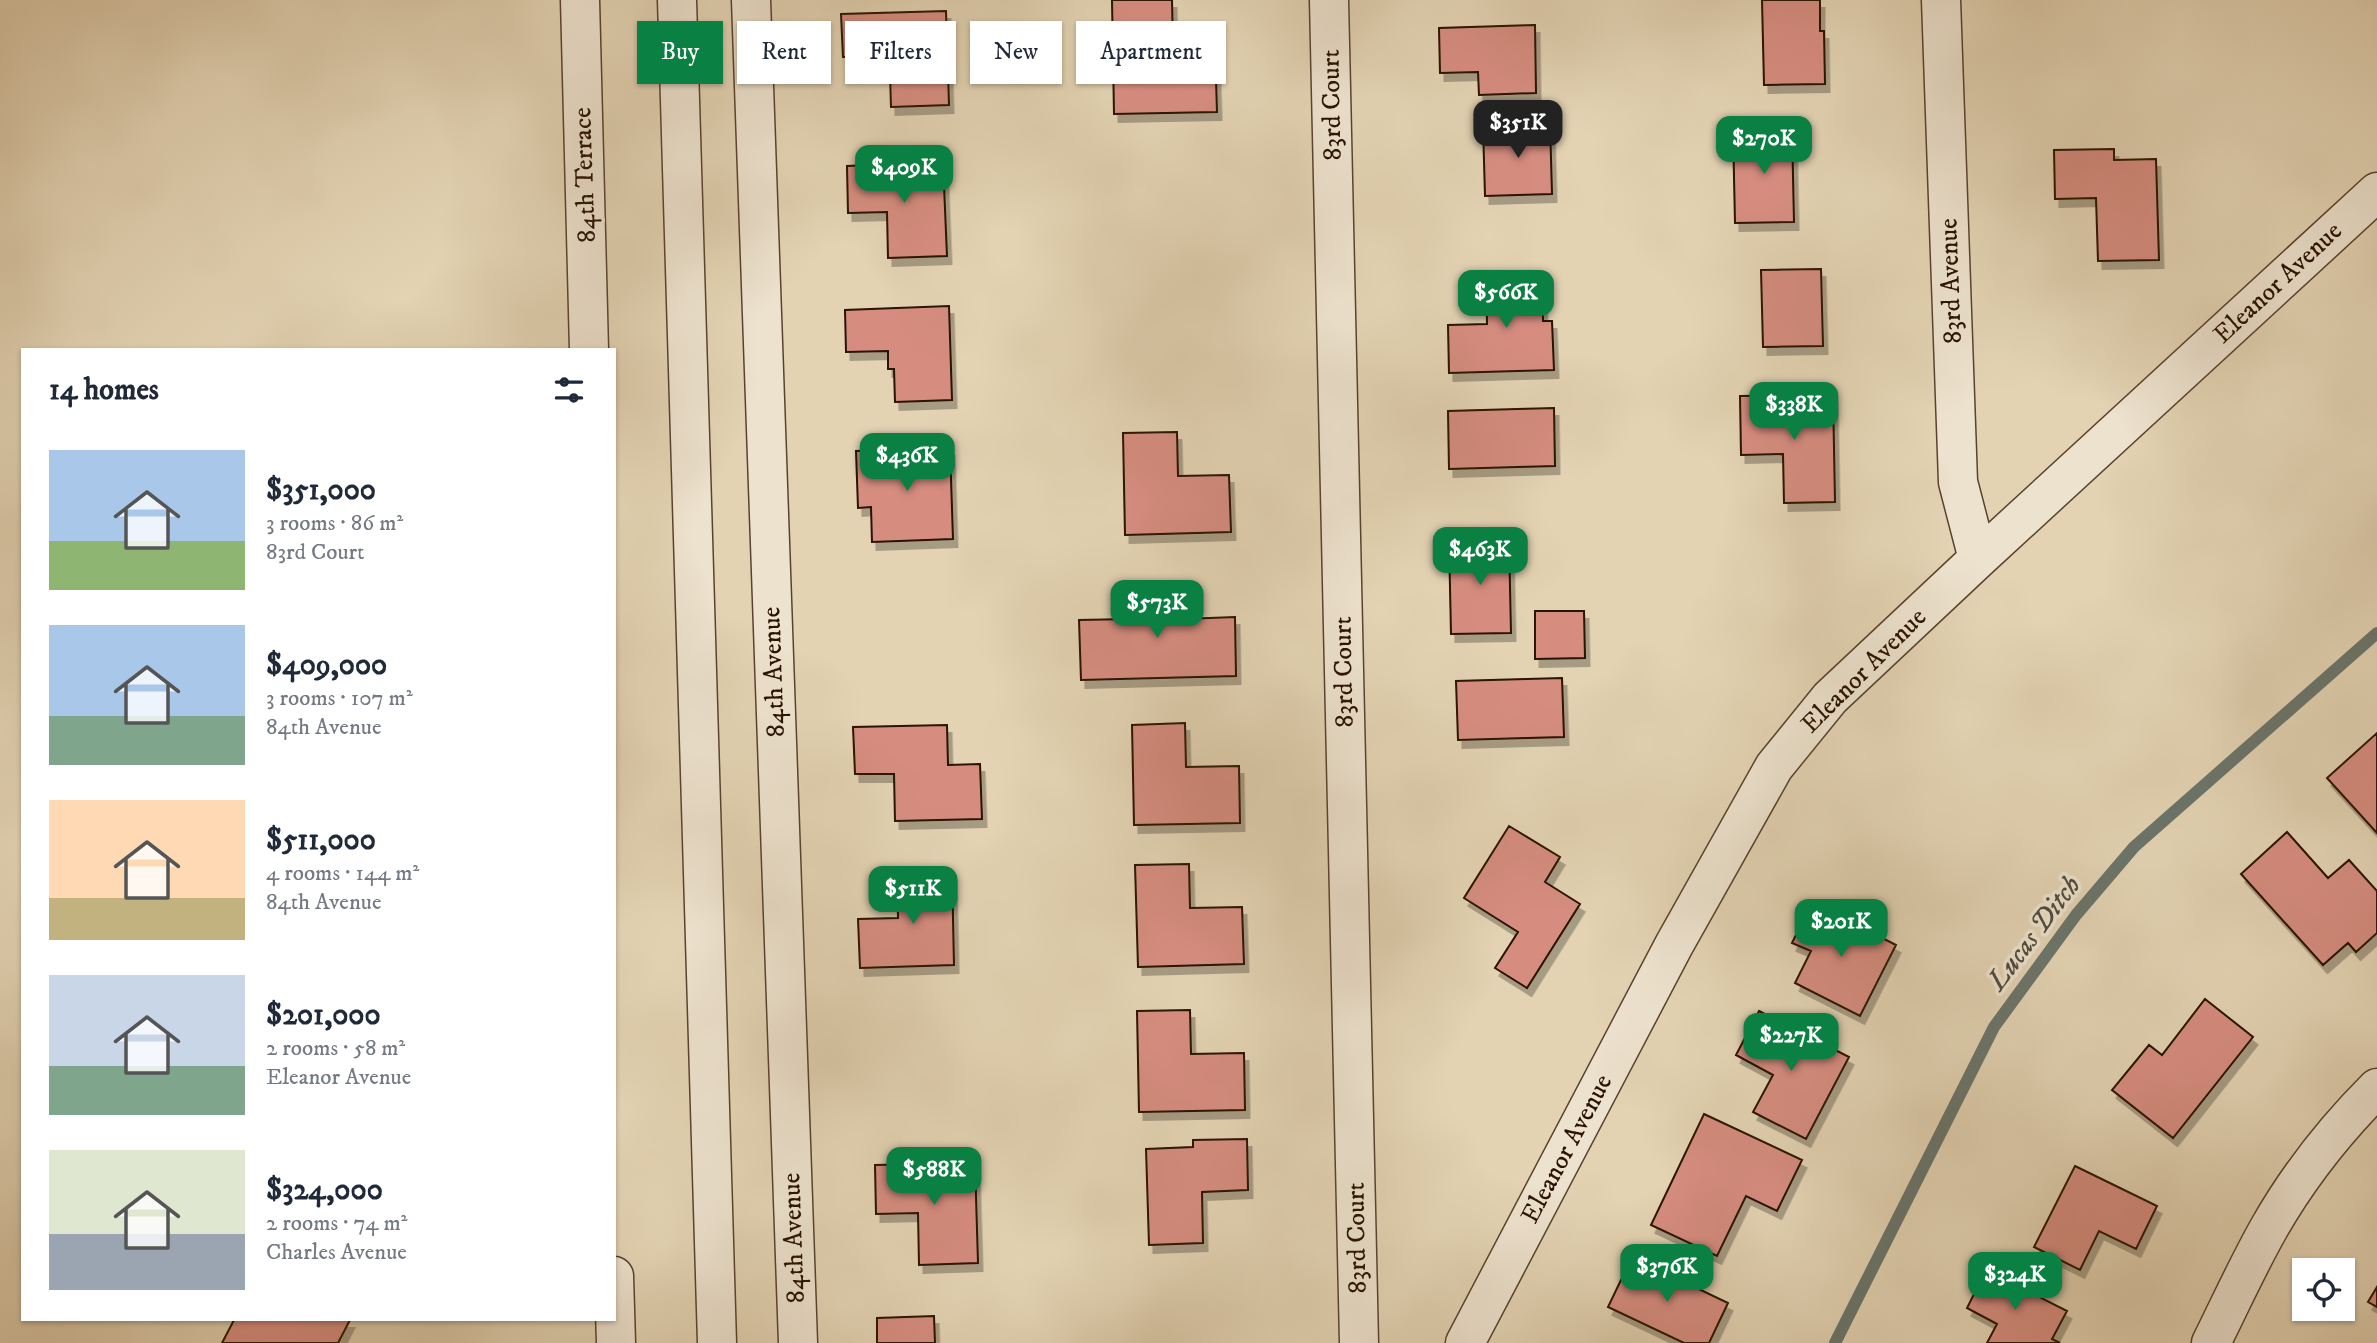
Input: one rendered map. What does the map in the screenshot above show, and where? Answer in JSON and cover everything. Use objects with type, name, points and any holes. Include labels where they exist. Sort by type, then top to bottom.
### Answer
[{"type":"street","name":"84th Terrace","points":[[580,0],[589,348]]},
{"type":"street","points":[[677,0],[717,1343]]},
{"type":"street","name":"84th Avenue","points":[[751,0],[798,1343]]},
{"type":"street","name":"83rd Court","points":[[1329,0],[1359,1343]]},
{"type":"street","name":"83rd Avenue","points":[[1941,0],[1958,482],[1978,559]]},
{"type":"street","name":"Eleanor Avenue","points":[[1465,1343],[1674,945],[1774,767],[1830,698],[2377,192]]},
{"type":"street","points":[[2211,1343],[2269,1227],[2312,1163],[2377,1088]]},
{"type":"street","points":[[615,1321],[616,1343]]},
{"type":"building","points":[[1112,0],[1172,0],[1172,21],[1112,21]]},
{"type":"building","points":[[1762,0],[1820,0],[1820,31],[1824,31],[1825,84],[1764,85]]},
{"type":"building","points":[[946,11],[946,21],[845,21],[843,57],[841,14]]},
{"type":"building","points":[[1535,25],[1536,93],[1479,95],[1478,72],[1440,73],[1439,28]]},
{"type":"building","points":[[890,84],[948,84],[949,105],[891,107]]},
{"type":"building","points":[[1113,84],[1216,84],[1217,112],[1114,114]]},
{"type":"building","points":[[1550,124],[1552,194],[1485,196],[1483,126]]},
{"type":"building","points":[[1792,130],[1794,222],[1735,223],[1733,131]]},
{"type":"building","points":[[2114,149],[2114,160],[2156,159],[2159,260],[2098,261],[2096,198],[2055,199],[2054,150]]},
{"type":"building","points":[[943,162],[947,256],[888,258],[887,212],[848,213],[847,166]]},
{"type":"building","points":[[1821,269],[1823,346],[1763,347],[1761,270]]},
{"type":"building","points":[[1542,274],[1543,321],[1552,321],[1554,370],[1449,373],[1448,325],[1487,324],[1486,275]]},
{"type":"building","points":[[949,306],[952,400],[895,402],[894,369],[888,369],[888,351],[846,352],[845,310]]},
{"type":"building","points":[[1833,395],[1835,502],[1784,503],[1783,454],[1741,455],[1740,396]]},
{"type":"building","points":[[1554,408],[1555,466],[1449,469],[1448,411]]},
{"type":"building","points":[[1177,432],[1178,476],[1229,475],[1231,532],[1125,535],[1123,433]]},
{"type":"building","points":[[950,448],[953,539],[872,542],[871,507],[858,508],[856,451]]},
{"type":"building","points":[[1449,541],[1509,541],[1511,633],[1451,634]]},
{"type":"building","points":[[1182,582],[1183,619],[1235,617],[1236,676],[1081,680],[1079,620],[1129,619],[1128,584]]},
{"type":"building","points":[[1535,611],[1584,611],[1585,658],[1535,659]]},
{"type":"building","points":[[1562,678],[1564,737],[1458,740],[1456,681]]},
{"type":"building","points":[[1185,723],[1186,767],[1239,766],[1240,823],[1134,825],[1132,725]]},
{"type":"building","points":[[947,725],[948,765],[980,764],[982,819],[895,821],[894,774],[855,774],[853,727]]},
{"type":"building","points":[[2377,733],[2377,833],[2327,778]]},
{"type":"building","points":[[1509,826],[1560,857],[1545,882],[1580,904],[1527,988],[1495,968],[1518,932],[1464,898]]},
{"type":"building","points":[[2287,832],[2328,878],[2349,860],[2377,891],[2377,933],[2356,952],[2348,943],[2323,965],[2241,874]]},
{"type":"building","points":[[1189,864],[1190,908],[1242,907],[1244,964],[1138,967],[1135,865]]},
{"type":"building","points":[[952,872],[954,965],[860,968],[858,919],[898,918],[897,874]]},
{"type":"building","points":[[1812,902],[1896,945],[1860,1016],[1795,983],[1811,951],[1792,943]]},
{"type":"building","points":[[2205,999],[2253,1037],[2173,1138],[2112,1090],[2149,1045],[2162,1055]]},
{"type":"building","points":[[1190,1010],[1191,1054],[1244,1053],[1245,1110],[1139,1112],[1137,1011]]},
{"type":"building","points":[[1759,1011],[1849,1057],[1806,1139],[1753,1112],[1773,1075],[1736,1055]]},
{"type":"building","points":[[1704,1114],[1802,1160],[1777,1211],[1746,1196],[1717,1256],[1651,1225]]},
{"type":"building","points":[[1247,1139],[1248,1190],[1202,1192],[1203,1243],[1149,1245],[1146,1149],[1193,1147],[1193,1140]]},
{"type":"building","points":[[975,1163],[978,1263],[919,1265],[918,1213],[876,1214],[875,1165]]},
{"type":"building","points":[[2075,1166],[2157,1206],[2136,1249],[2099,1231],[2080,1270],[2034,1247]]},
{"type":"building","points":[[1632,1257],[1728,1303],[1709,1343],[1684,1343],[1608,1307]]},
{"type":"building","points":[[1986,1270],[2067,1311],[2052,1339],[2060,1343],[1987,1343],[1997,1324],[1967,1308]]},
{"type":"building","points":[[2377,1287],[2377,1307],[2368,1302]]},
{"type":"building","points":[[934,1316],[935,1343],[877,1343],[877,1318]]},
{"type":"building","points":[[233,1321],[349,1321],[338,1343],[222,1343]]},
{"type":"waterway","name":"Lucas Ditch","points":[[1835,1343],[1994,1027],[2076,915],[2134,847],[2377,633]]}]
